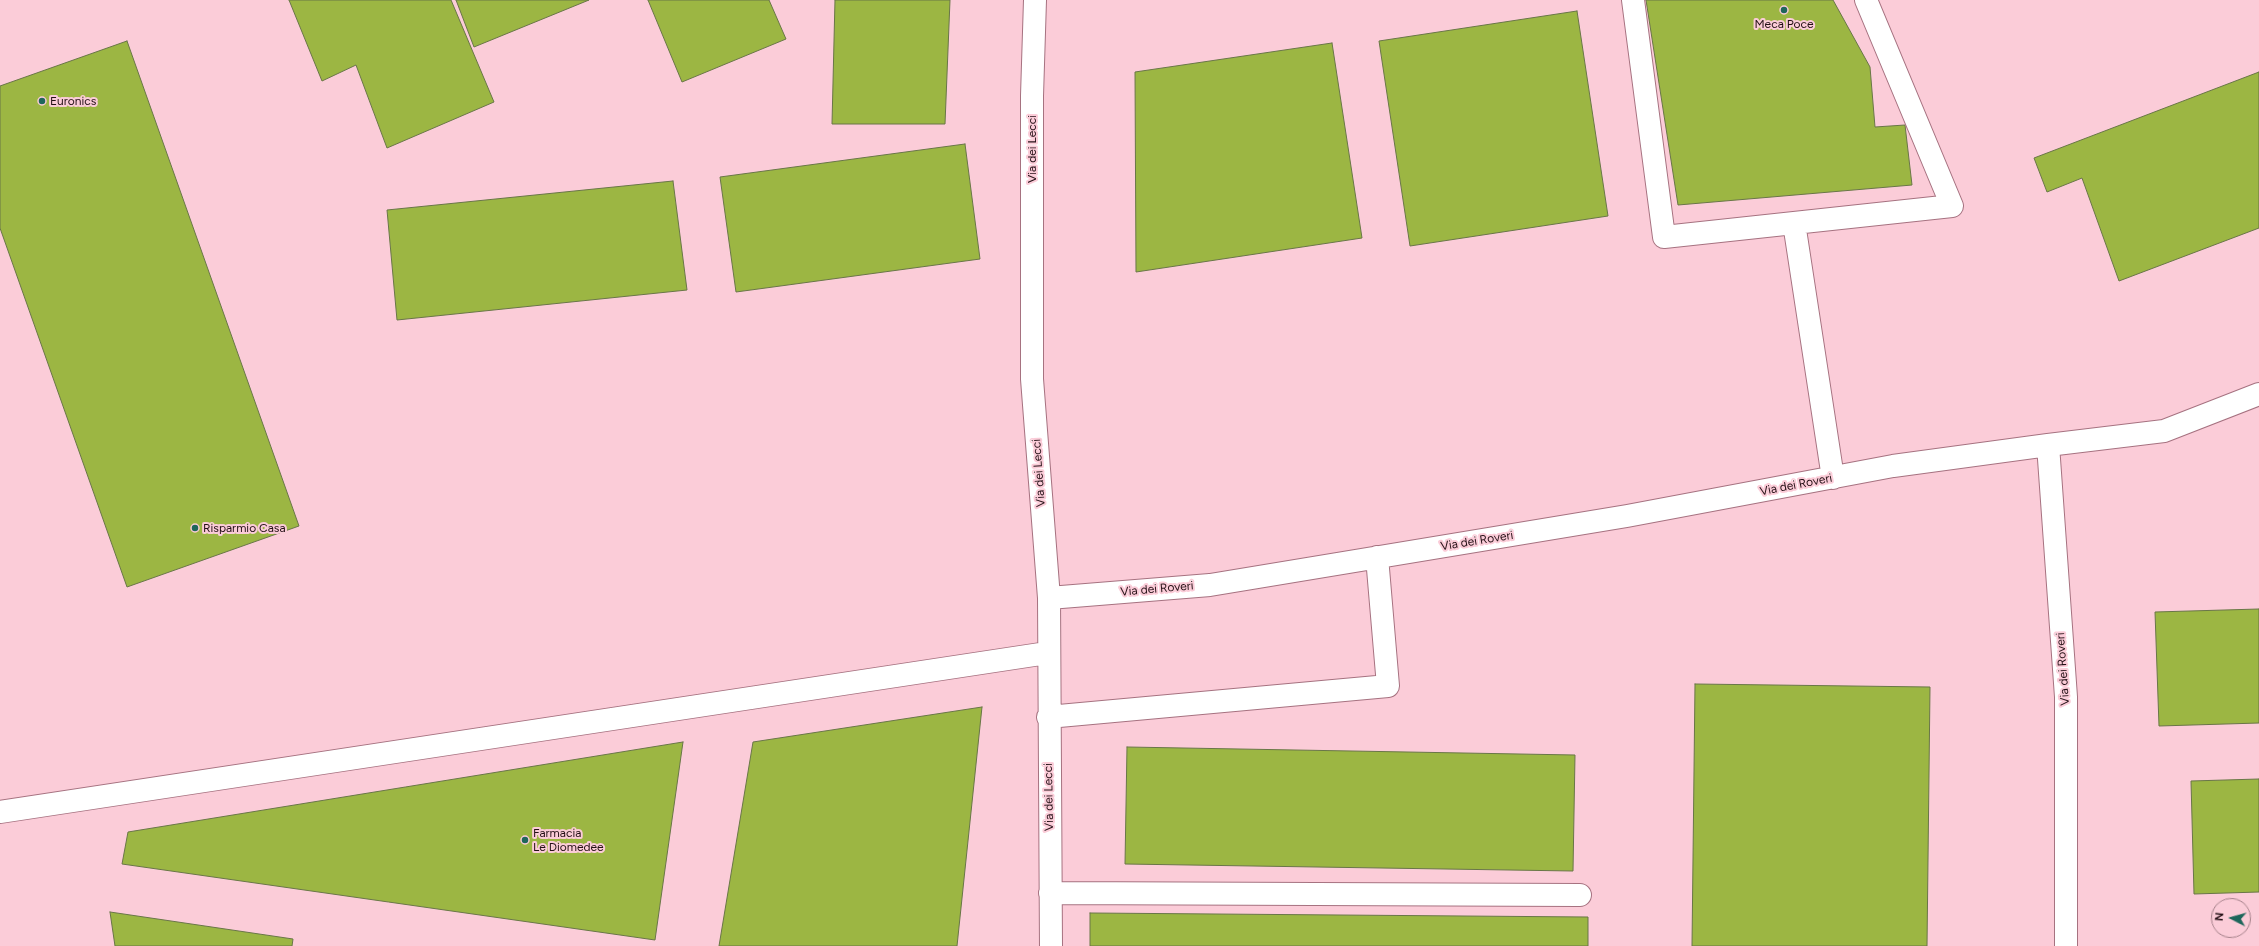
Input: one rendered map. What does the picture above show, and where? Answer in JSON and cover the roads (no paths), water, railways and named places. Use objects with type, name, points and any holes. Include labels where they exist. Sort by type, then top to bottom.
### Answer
[{"type":"street","name":"Via dei Lecci","points":[[1035,0],[1032,96],[1032,379],[1049,598],[1047,653],[1051,946]]},
{"type":"street","points":[[1633,0],[1664,237],[1952,206],[1866,0]]},
{"type":"street","points":[[1794,223],[1833,478]]},
{"type":"street","points":[[2048,445],[2164,431],[2259,394]]},
{"type":"street","name":"Via dei Roveri","points":[[1049,598],[1210,585],[1627,516],[1893,466],[2048,445],[2066,697],[2066,946]]},
{"type":"street","points":[[1048,717],[1388,686],[1377,557]]},
{"type":"street","points":[[0,812],[1047,653]]},
{"type":"street","points":[[1050,893],[1580,895]]},
{"type":"place","name":"Meca Poce","points":[[1784,10]]},
{"type":"place","name":"Euronics","points":[[42,101]]},
{"type":"place","name":"Risparmio Casa","points":[[195,528]]},
{"type":"place","name":"Farmacia Le Diomedee","points":[[525,840]]}]
